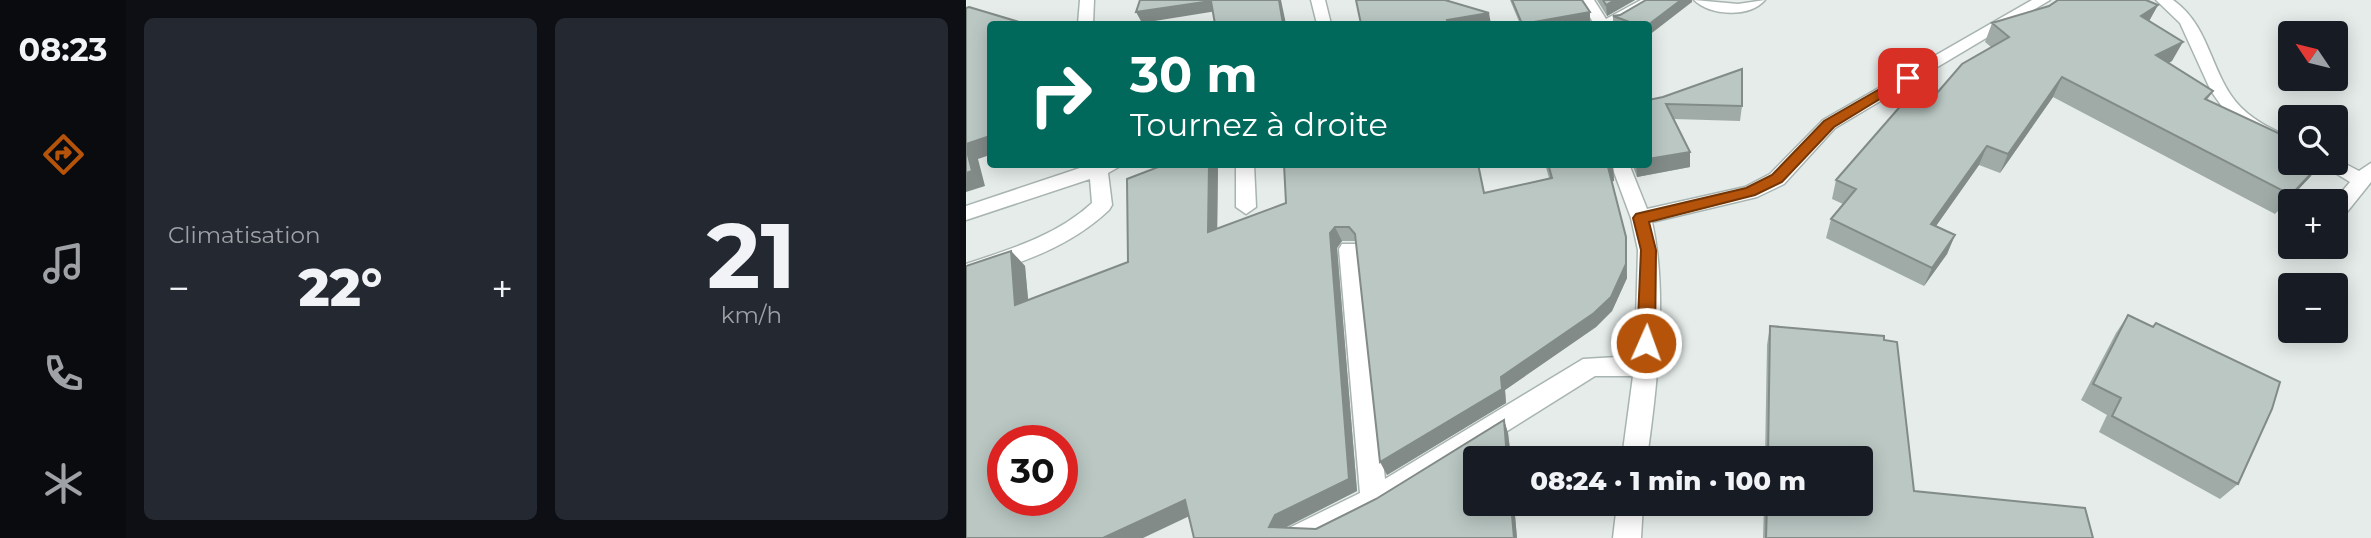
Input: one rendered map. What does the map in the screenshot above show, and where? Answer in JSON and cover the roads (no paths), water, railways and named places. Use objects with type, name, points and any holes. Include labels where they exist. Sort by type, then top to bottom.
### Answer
[{"type":"street","points":[[1086,21],[1087,0]]},
{"type":"street","points":[[1318,0],[1323,21]]},
{"type":"street","points":[[1587,0],[1599,21]]},
{"type":"street","points":[[1614,21],[1652,0]]},
{"type":"street","points":[[1701,0],[1737,9],[1750,7],[1758,0]]},
{"type":"street","points":[[1641,218],[1750,192],[1777,179],[1829,124],[2043,0]]},
{"type":"street","points":[[2163,0],[2185,15],[2226,101],[2241,119],[2278,138]]},
{"type":"street","points":[[966,213],[1104,168]]},
{"type":"street","points":[[966,272],[1063,238],[1102,205],[1107,168]]},
{"type":"street","points":[[1245,168],[1246,207]]},
{"type":"street","points":[[1622,168],[1641,218],[1648,250],[1646,366],[1636,446]]},
{"type":"street","points":[[2348,169],[2366,174],[2348,197]]},
{"type":"street","points":[[1349,249],[1374,500]]},
{"type":"street","points":[[1297,538],[1374,500],[1591,366],[1646,366]]},
{"type":"street","points":[[1627,538],[1629,516]]}]
